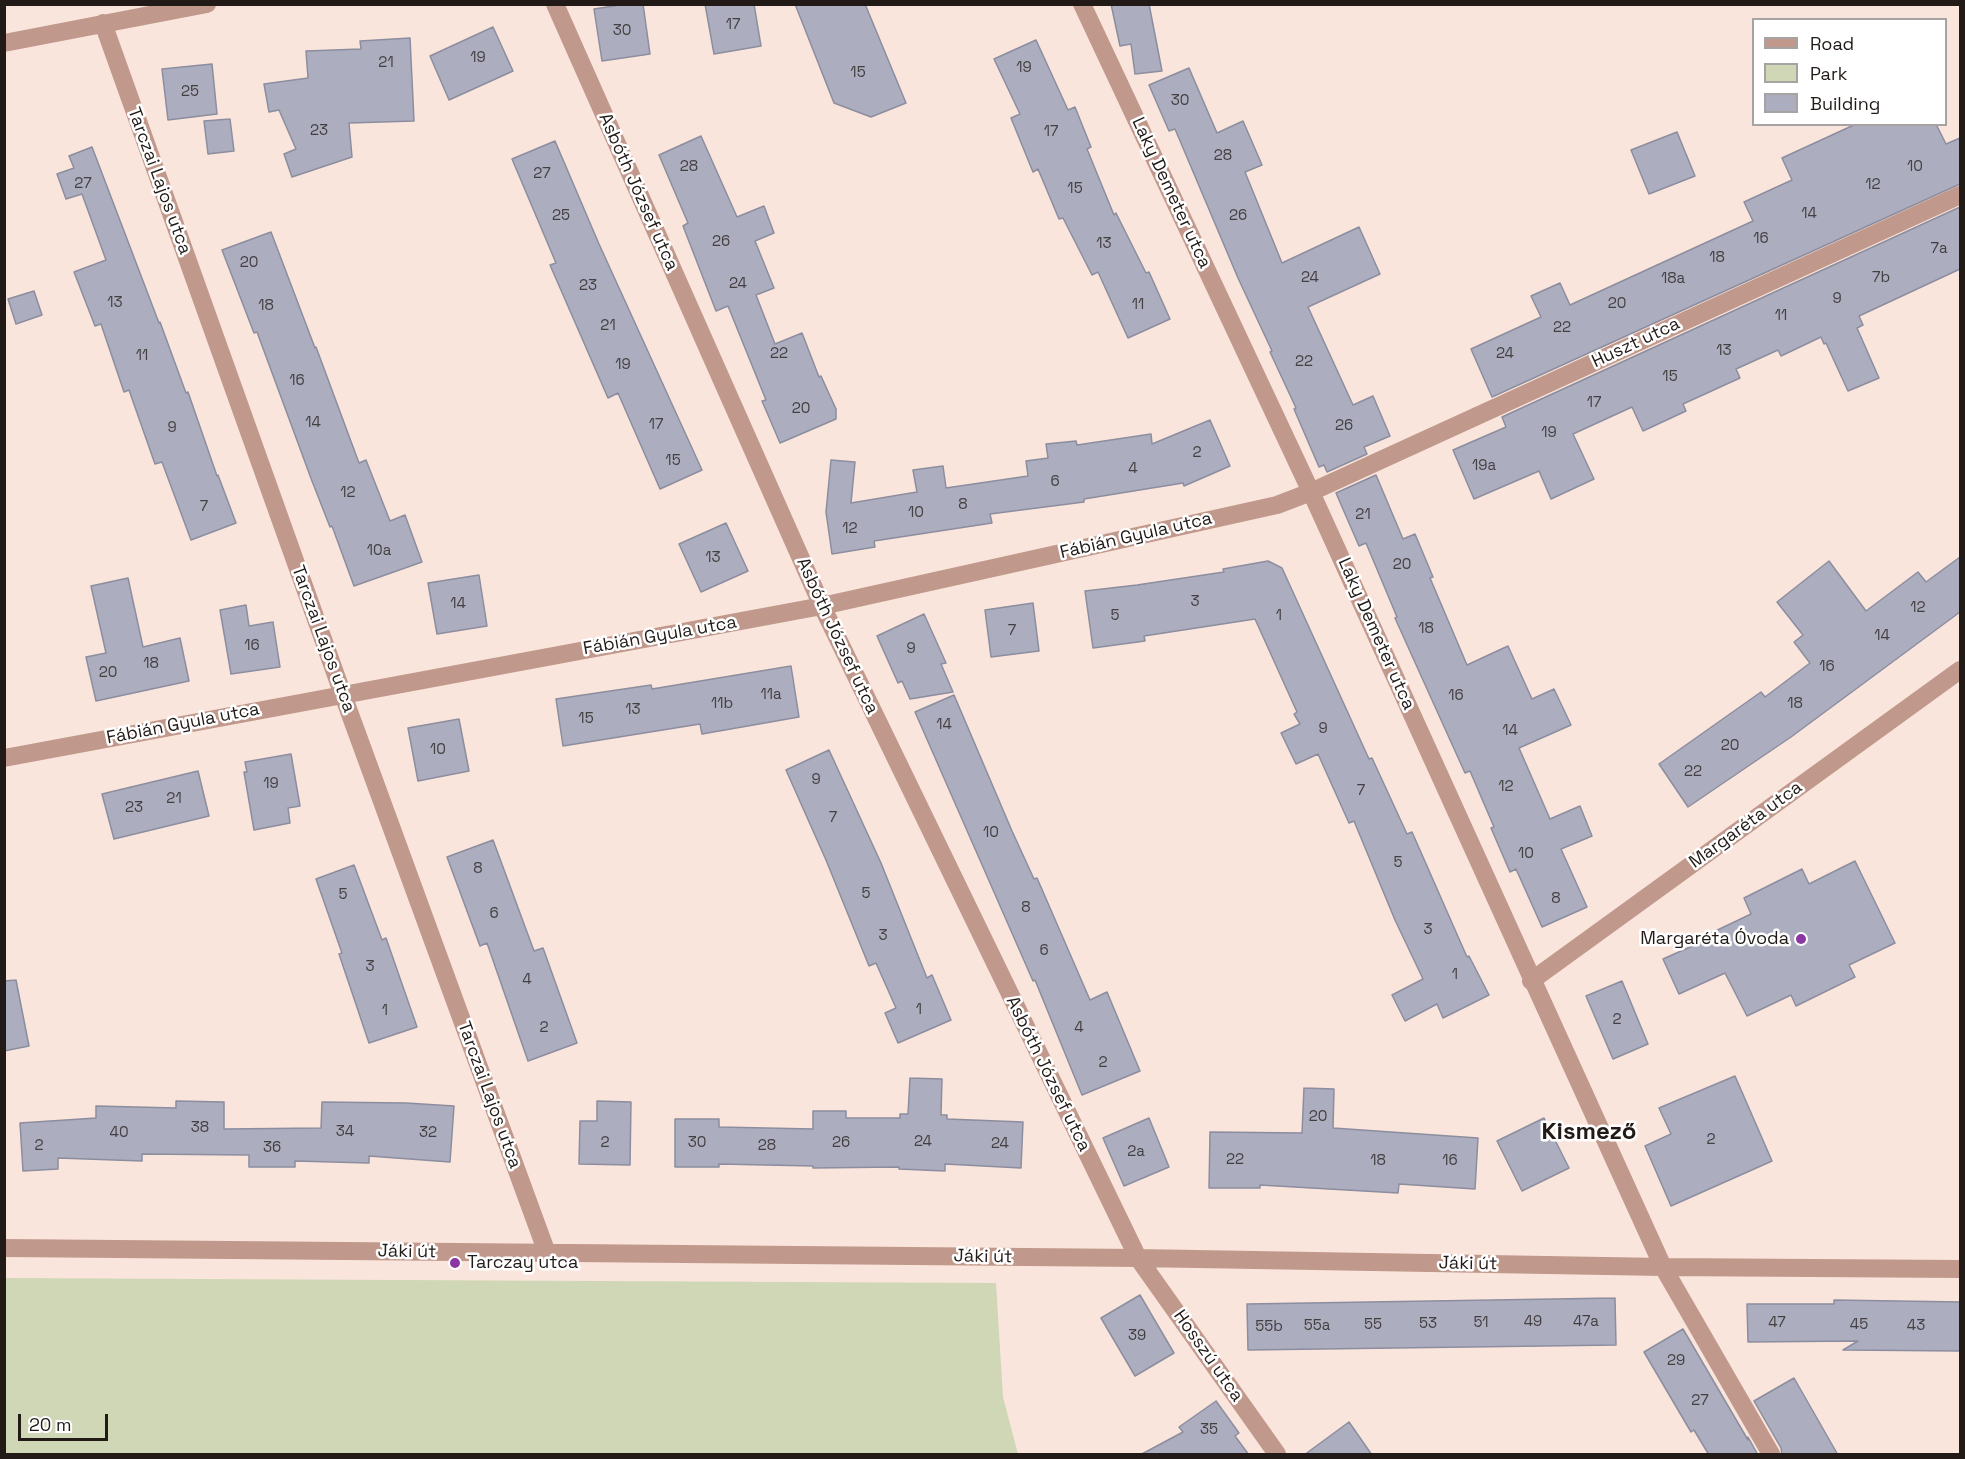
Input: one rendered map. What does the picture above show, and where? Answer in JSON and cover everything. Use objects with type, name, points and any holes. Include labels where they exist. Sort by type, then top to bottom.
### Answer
[{"type":"street","points":[[4,43],[207,4]]},
{"type":"street","name":"Asbóth József utca","points":[[555,4],[822,606],[1138,1258]]},
{"type":"street","name":"Laky Demeter utca","points":[[1082,4],[1311,492],[1663,1267],[1771,1455]]},
{"type":"street","name":"Tarczai Lajos utca","points":[[103,23],[343,695],[547,1253]]},
{"type":"street","name":"Huszt utca","points":[[1311,492],[1960,195]]},
{"type":"street","name":"Fábián Gyula utca","points":[[4,758],[822,606],[1265,507],[1311,492]]},
{"type":"street","name":"Margaréta utca","points":[[1532,981],[1960,670]]},
{"type":"street","name":"Jáki út","points":[[4,1248],[1138,1258],[1663,1267],[1960,1269]]},
{"type":"street","name":"Hosszú utca","points":[[1138,1258],[1278,1455]]},
{"type":"green space","points":[[5,1278],[996,1283],[1003,1397],[1018,1454],[5,1454]]},
{"type":"building","points":[[643,4],[650,54],[602,61],[594,9]]},
{"type":"building","points":[[705,4],[754,4],[761,46],[714,54]]},
{"type":"building","points":[[795,4],[865,4],[906,103],[871,117],[834,103]]},
{"type":"building","points":[[1111,4],[1149,4],[1162,71],[1135,74],[1131,44],[1120,46]]},
{"type":"building","points":[[493,27],[513,71],[449,100],[430,56]]},
{"type":"building","points":[[410,38],[414,121],[349,123],[352,157],[292,177],[284,154],[296,149],[279,110],[269,112],[264,84],[308,78],[306,51],[361,49],[360,41]]},
{"type":"building","points":[[1036,40],[1068,110],[1075,107],[1091,147],[1087,149],[1114,215],[1116,213],[1146,273],[1149,272],[1170,319],[1128,338],[1098,272],[1092,275],[1063,218],[1059,219],[1038,169],[1033,172],[1011,118],[1020,114],[994,59]]},
{"type":"building","points":[[212,64],[217,114],[168,120],[162,69]]},
{"type":"building","points":[[1189,68],[1217,133],[1243,121],[1262,165],[1245,172],[1282,263],[1359,227],[1380,274],[1308,307],[1353,405],[1373,396],[1390,436],[1364,447],[1367,454],[1327,472],[1324,465],[1319,467],[1294,409],[1296,408],[1270,352],[1272,351],[1238,278],[1175,129],[1169,131],[1149,85]]},
{"type":"building","points":[[230,119],[234,151],[208,154],[204,121]]},
{"type":"building","points":[[1852,126],[1937,126],[1946,144],[1960,138],[1960,184],[1492,397],[1471,349],[1541,317],[1531,296],[1560,283],[1570,305],[1753,221],[1744,202],[1792,180],[1782,158]]},
{"type":"building","points":[[1677,132],[1695,176],[1649,194],[1631,150]]},
{"type":"building","points":[[701,136],[737,217],[764,206],[774,233],[755,241],[774,288],[756,295],[775,344],[802,333],[819,377],[821,376],[836,409],[836,419],[780,443],[762,401],[766,400],[728,306],[716,311],[683,226],[688,223],[659,155]]},
{"type":"building","points":[[555,141],[599,244],[702,470],[660,489],[618,393],[608,398],[550,265],[556,263],[512,159]]},
{"type":"building","points":[[92,147],[186,393],[188,392],[236,523],[191,540],[162,462],[155,464],[129,390],[124,392],[101,324],[95,326],[74,272],[106,260],[82,194],[66,199],[57,174],[74,168],[69,156]]},
{"type":"building","points":[[1960,207],[1960,269],[1859,316],[1863,325],[1857,328],[1879,378],[1848,391],[1821,337],[1781,356],[1778,350],[1736,369],[1740,378],[1683,404],[1686,411],[1643,431],[1632,407],[1573,434],[1594,479],[1551,499],[1539,471],[1474,499],[1453,450],[1506,427],[1502,417]]},
{"type":"building","points":[[271,232],[359,463],[366,460],[390,521],[405,515],[422,562],[354,586],[257,332],[254,333],[222,250]]},
{"type":"building","points":[[34,291],[42,315],[16,324],[8,299]]},
{"type":"building","points":[[1210,420],[1230,466],[1184,486],[1183,483],[1084,499],[1084,502],[990,514],[992,523],[874,541],[875,547],[832,554],[826,512],[831,460],[855,462],[851,503],[917,492],[913,470],[943,466],[946,488],[1028,476],[1026,461],[1048,458],[1046,444],[1076,441],[1077,445],[1151,434],[1152,444]]},
{"type":"building","points":[[1376,475],[1403,539],[1415,534],[1433,577],[1430,578],[1467,665],[1508,646],[1532,699],[1554,689],[1571,725],[1519,748],[1550,819],[1580,806],[1592,836],[1561,849],[1587,907],[1542,927],[1516,869],[1510,872],[1470,771],[1465,773],[1395,618],[1397,617],[1366,543],[1359,546],[1336,493]]},
{"type":"building","points":[[726,523],[748,571],[701,592],[679,544]]},
{"type":"building","points":[[1960,557],[1960,612],[1791,737],[1688,807],[1659,764],[1761,692],[1765,697],[1810,663],[1794,642],[1803,635],[1777,602],[1829,561],[1866,611],[1918,572],[1926,582]]},
{"type":"building","points":[[1268,561],[1282,568],[1369,759],[1372,758],[1407,834],[1412,832],[1467,957],[1469,956],[1489,995],[1443,1018],[1437,1004],[1405,1021],[1392,995],[1423,979],[1395,920],[1354,821],[1349,823],[1318,754],[1296,764],[1281,733],[1300,724],[1294,714],[1297,712],[1255,619],[1144,636],[1145,641],[1093,648],[1085,591],[1224,572],[1223,569]]},
{"type":"building","points":[[479,575],[487,626],[437,634],[428,583]]},
{"type":"building","points":[[128,578],[143,647],[180,638],[189,681],[96,701],[86,657],[106,653],[91,586]]},
{"type":"building","points":[[1033,603],[1039,651],[991,657],[985,610]]},
{"type":"building","points":[[246,605],[249,626],[273,622],[280,667],[231,674],[220,610]]},
{"type":"building","points":[[924,614],[946,663],[941,664],[953,692],[910,699],[902,681],[898,683],[877,636]]},
{"type":"building","points":[[791,666],[799,717],[702,734],[700,724],[563,746],[556,699],[651,685],[652,689]]},
{"type":"building","points":[[954,695],[1012,831],[1034,879],[1037,878],[1090,1000],[1107,992],[1140,1071],[1082,1095],[1035,980],[1033,981],[915,712]]},
{"type":"building","points":[[459,719],[469,771],[418,781],[408,728]]},
{"type":"building","points":[[829,750],[881,863],[927,978],[932,975],[951,1020],[898,1043],[885,1013],[896,1008],[876,963],[869,966],[786,770]]},
{"type":"building","points":[[291,754],[300,806],[288,808],[290,823],[254,830],[244,772],[247,772],[245,762]]},
{"type":"building","points":[[198,771],[209,816],[114,839],[102,794]]},
{"type":"building","points":[[493,840],[534,951],[543,948],[577,1043],[528,1061],[487,943],[480,946],[447,857]]},
{"type":"building","name":"Margaréta Óvoda","points":[[1855,861],[1895,943],[1849,965],[1855,977],[1796,1006],[1791,995],[1747,1016],[1725,973],[1679,994],[1663,959],[1708,939],[1707,935],[1751,914],[1744,898],[1802,869],[1809,884]]},
{"type":"building","points":[[354,865],[382,940],[386,938],[417,1027],[369,1043],[339,954],[342,953],[316,879]]},
{"type":"building","points":[[16,980],[29,1046],[4,1051],[4,981]]},
{"type":"building","points":[[1622,981],[1648,1044],[1613,1059],[1586,996]]},
{"type":"building","points":[[1735,1076],[1772,1161],[1671,1206],[1645,1146],[1671,1134],[1659,1108]]},
{"type":"building","points":[[910,1078],[942,1079],[941,1115],[947,1115],[947,1119],[1023,1122],[1021,1168],[945,1164],[945,1171],[899,1169],[899,1167],[813,1168],[813,1166],[719,1164],[719,1167],[675,1167],[675,1119],[719,1119],[719,1127],[813,1129],[813,1111],[846,1111],[846,1118],[900,1118],[900,1114],[908,1114]]},
{"type":"building","points":[[1304,1088],[1334,1089],[1333,1128],[1478,1138],[1475,1189],[1399,1184],[1398,1193],[1260,1185],[1260,1188],[1209,1188],[1210,1132],[1302,1133]]},
{"type":"building","points":[[176,1101],[224,1102],[224,1129],[321,1128],[322,1102],[454,1106],[450,1162],[369,1156],[369,1163],[295,1161],[295,1167],[249,1167],[249,1155],[142,1154],[142,1161],[58,1158],[58,1169],[23,1171],[20,1123],[96,1118],[96,1106],[176,1108]]},
{"type":"building","points":[[597,1101],[631,1102],[630,1165],[579,1164],[580,1121],[597,1121]]},
{"type":"building","points":[[1149,1118],[1169,1167],[1124,1186],[1103,1138]]},
{"type":"building","points":[[1544,1118],[1569,1168],[1522,1191],[1497,1141]]},
{"type":"building","points":[[1140,1295],[1174,1353],[1135,1376],[1101,1318]]},
{"type":"building","points":[[1615,1298],[1616,1345],[1248,1350],[1247,1304]]},
{"type":"building","points":[[1834,1300],[1960,1302],[1960,1351],[1843,1350],[1858,1341],[1748,1342],[1747,1304],[1834,1304]]},
{"type":"building","points":[[1683,1329],[1758,1455],[1709,1455],[1694,1430],[1691,1432],[1644,1352]]},
{"type":"building","points":[[1794,1378],[1838,1455],[1782,1455],[1781,1448],[1754,1401]]},
{"type":"building","points":[[1216,1401],[1239,1433],[1235,1436],[1249,1455],[1140,1455],[1183,1432],[1179,1427]]},
{"type":"building","points":[[1349,1422],[1372,1455],[1304,1455]]},
{"type":"place","name":"Margaréta Óvoda","points":[[1801,939]]},
{"type":"place","name":"Tarczay utca","points":[[455,1263]]},
{"type":"district","name":"Kismező","points":[[1589,1132]]}]
